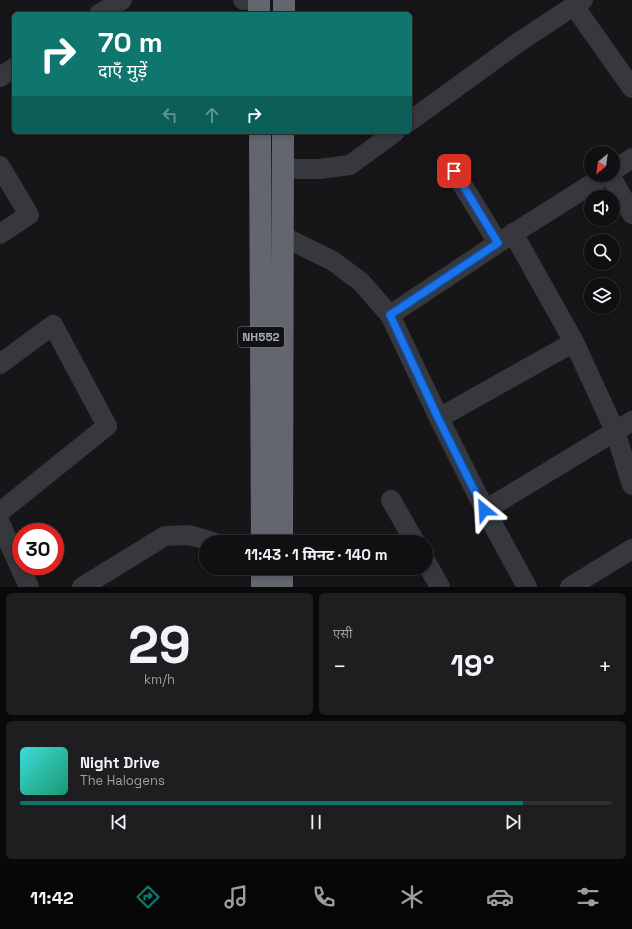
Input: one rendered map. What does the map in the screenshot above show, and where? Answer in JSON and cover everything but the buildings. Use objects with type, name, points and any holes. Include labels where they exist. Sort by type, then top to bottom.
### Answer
[{"type":"highway","points":[[259,0],[259,12]]},
{"type":"highway","points":[[284,0],[284,12]]},
{"type":"highway","name":"NH552","points":[[260,134],[262,535]]},
{"type":"highway","name":"NH552","points":[[282,535],[283,134]]},
{"type":"highway","points":[[262,575],[262,587]]},
{"type":"highway","points":[[282,575],[282,587]]},
{"type":"street","points":[[102,12],[122,0]]},
{"type":"street","points":[[243,0],[259,0]]},
{"type":"street","points":[[412,120],[519,42],[578,3],[632,88]]},
{"type":"street","points":[[0,77],[12,69]]},
{"type":"street","points":[[283,169],[319,169],[350,165],[392,134]]},
{"type":"street","points":[[620,166],[632,158]]},
{"type":"street","points":[[0,166],[29,215],[0,234]]},
{"type":"street","points":[[454,171],[505,238],[574,342],[615,431],[632,485]]},
{"type":"street","points":[[390,315],[505,238],[595,182]]},
{"type":"street","points":[[614,182],[632,214]]},
{"type":"street","points":[[282,236],[333,261],[361,282],[390,315],[438,418],[484,510],[527,587]]},
{"type":"street","points":[[0,364],[53,325],[107,426],[0,512]]},
{"type":"street","points":[[438,418],[574,342]]},
{"type":"street","points":[[484,510],[632,421]]},
{"type":"street","points":[[391,500],[411,535]]},
{"type":"street","points":[[0,523],[29,587]]},
{"type":"street","points":[[82,587],[165,536],[189,535],[199,538]]},
{"type":"street","points":[[570,587],[632,549]]},
{"type":"street","points":[[433,574],[440,587]]},
{"type":"route","points":[[454,171],[498,243],[390,315],[438,418],[484,510]]}]
